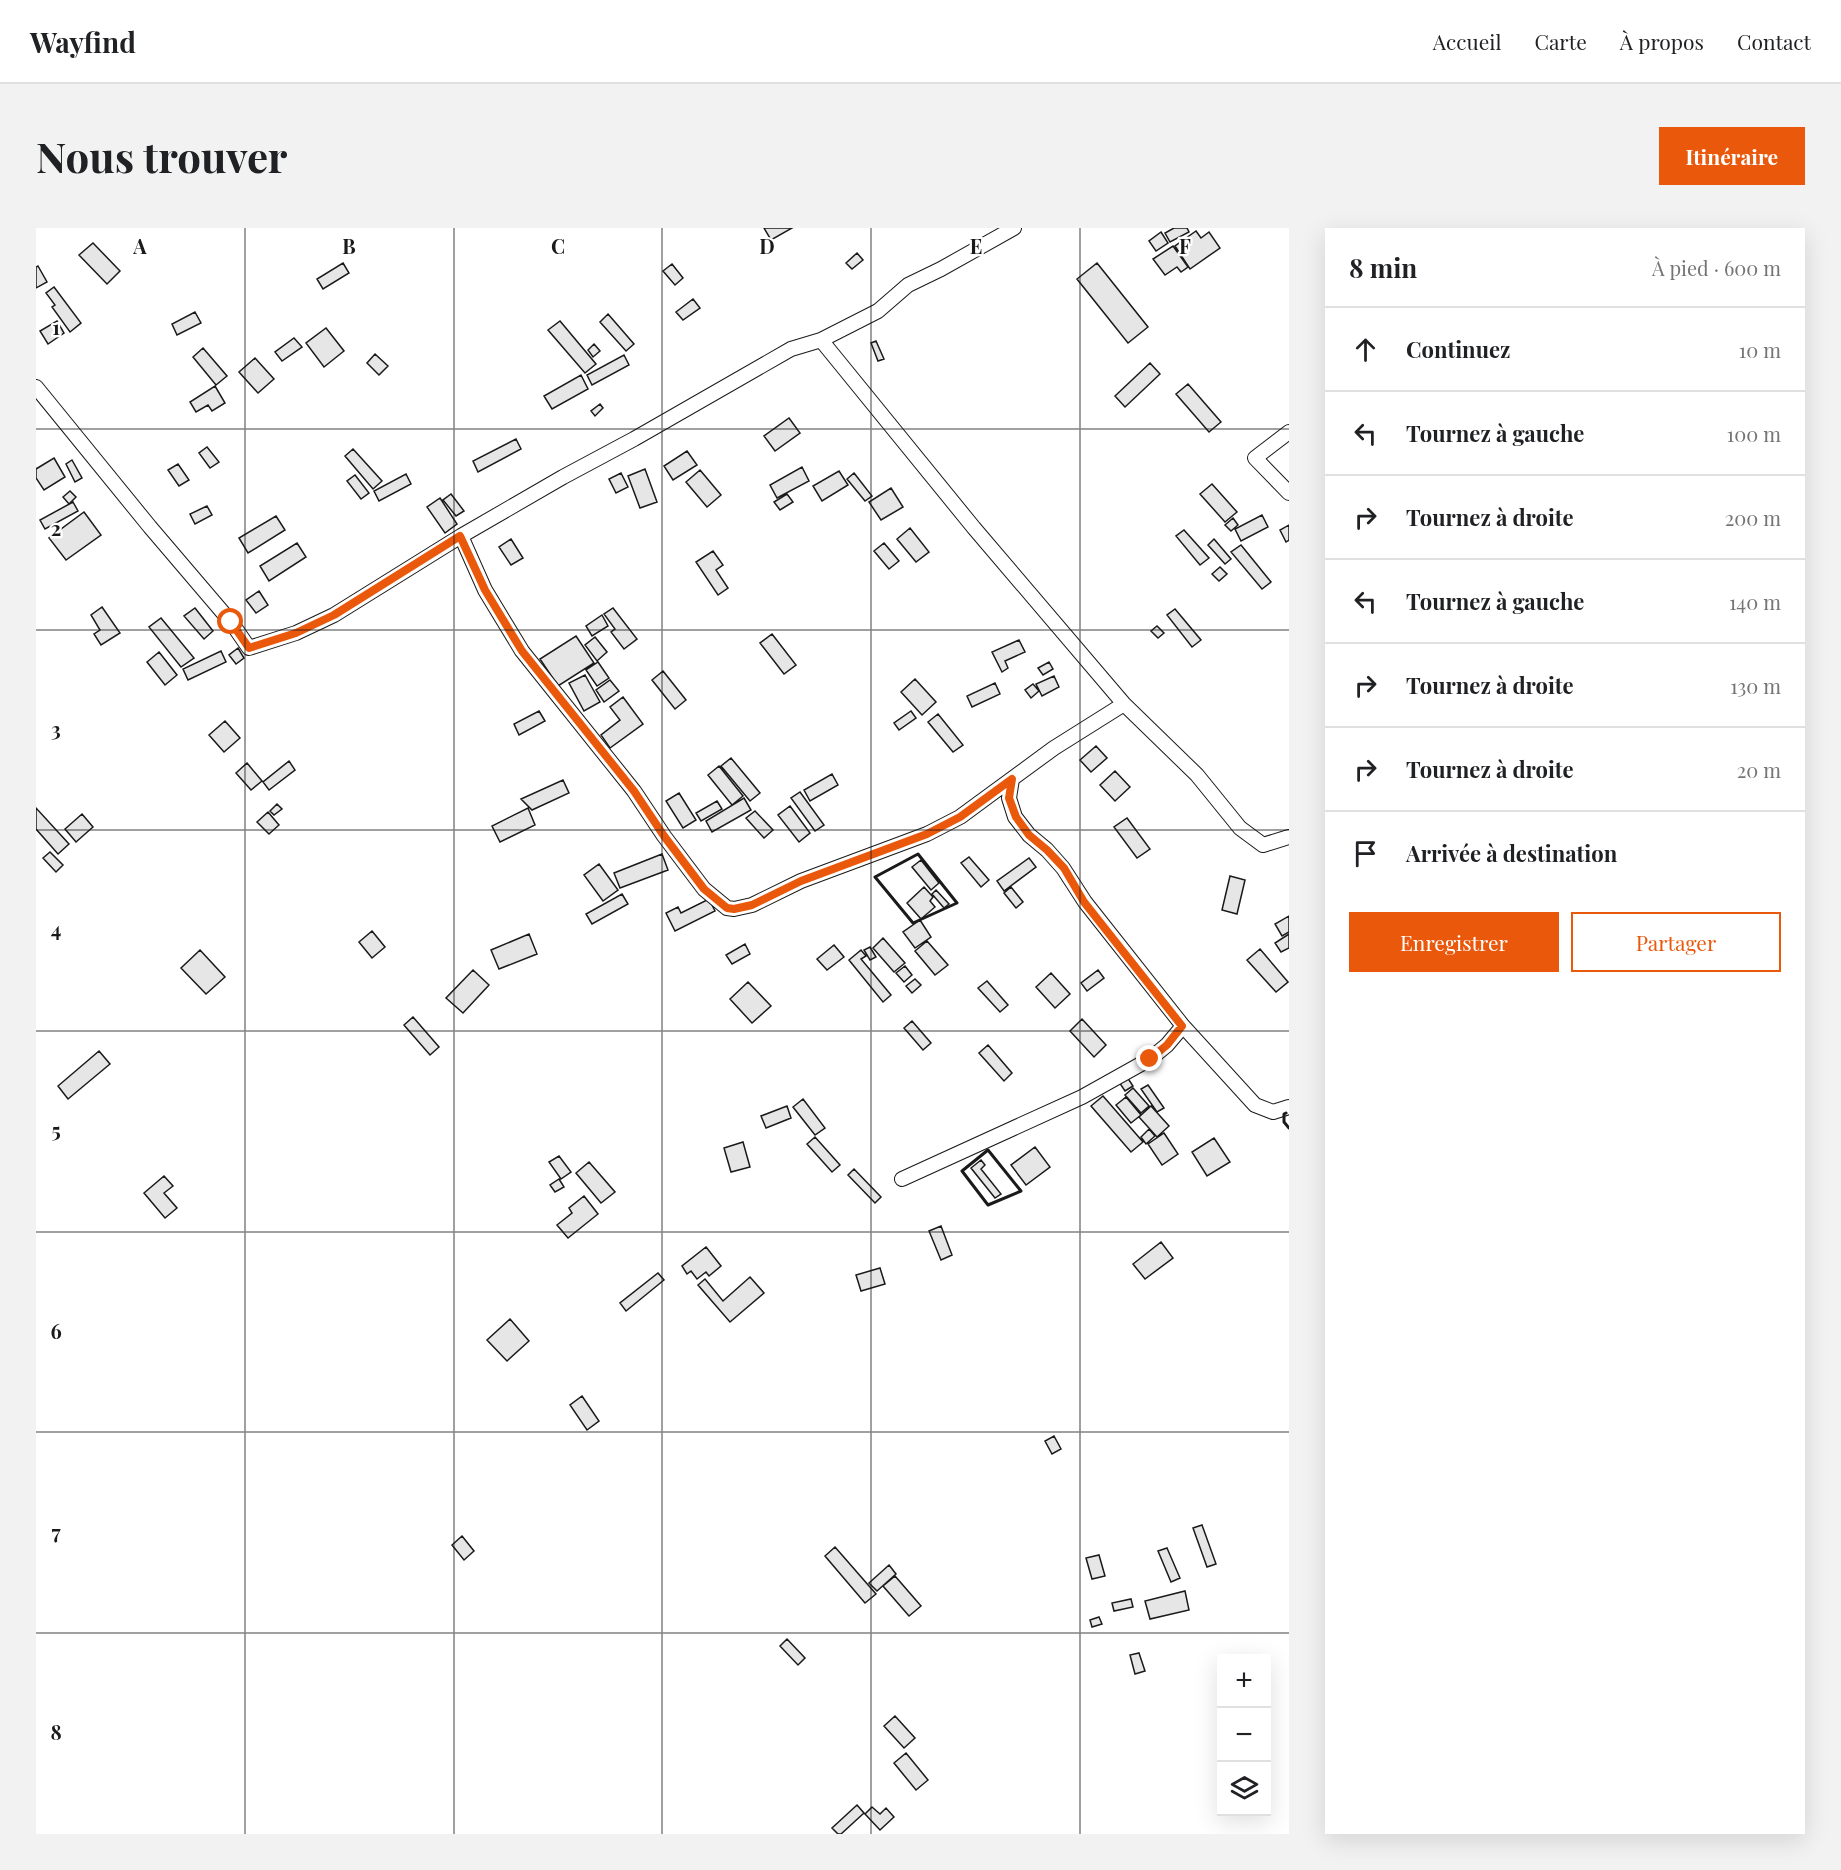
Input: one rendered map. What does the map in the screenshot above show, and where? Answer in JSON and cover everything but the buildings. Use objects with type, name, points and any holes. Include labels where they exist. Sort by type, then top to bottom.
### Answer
[{"type":"street","points":[[36,387],[231,622],[249,648],[296,633],[334,615],[460,536],[791,349],[821,340],[878,311],[908,285],[1014,228]]},
{"type":"street","points":[[821,340],[974,528],[1124,704],[1197,775],[1240,828],[1263,845],[1289,837]]},
{"type":"street","points":[[1289,432],[1256,458],[1289,493]]},
{"type":"street","points":[[460,536],[485,590],[522,651],[634,791],[704,889],[727,908],[734,909],[752,905],[801,881],[927,834],[960,817],[1054,748],[1124,704]]},
{"type":"street","points":[[1012,779],[1009,798],[1016,817],[1029,835],[1064,868],[1084,902],[1182,1026],[1255,1106],[1273,1112],[1289,1107]]},
{"type":"street","points":[[902,1179],[1082,1097],[1150,1059],[1167,1045],[1182,1026]]},
{"type":"wall","points":[[918,854],[957,903],[913,923],[875,877],[918,854]]},
{"type":"wall","points":[[1286,1113],[1284,1122],[1289,1128]]},
{"type":"wall","points":[[988,1150],[1021,1191],[988,1205],[962,1171],[988,1150]]},
{"type":"route","points":[[231,622],[249,648],[296,633],[334,615],[460,536],[485,590],[522,651],[634,791],[704,889],[718,903],[727,908],[734,909],[752,905],[801,881],[927,834],[960,817],[1012,779],[1009,798],[1016,817],[1029,835],[1064,868],[1084,902],[1182,1026],[1167,1045],[1150,1059]]}]
